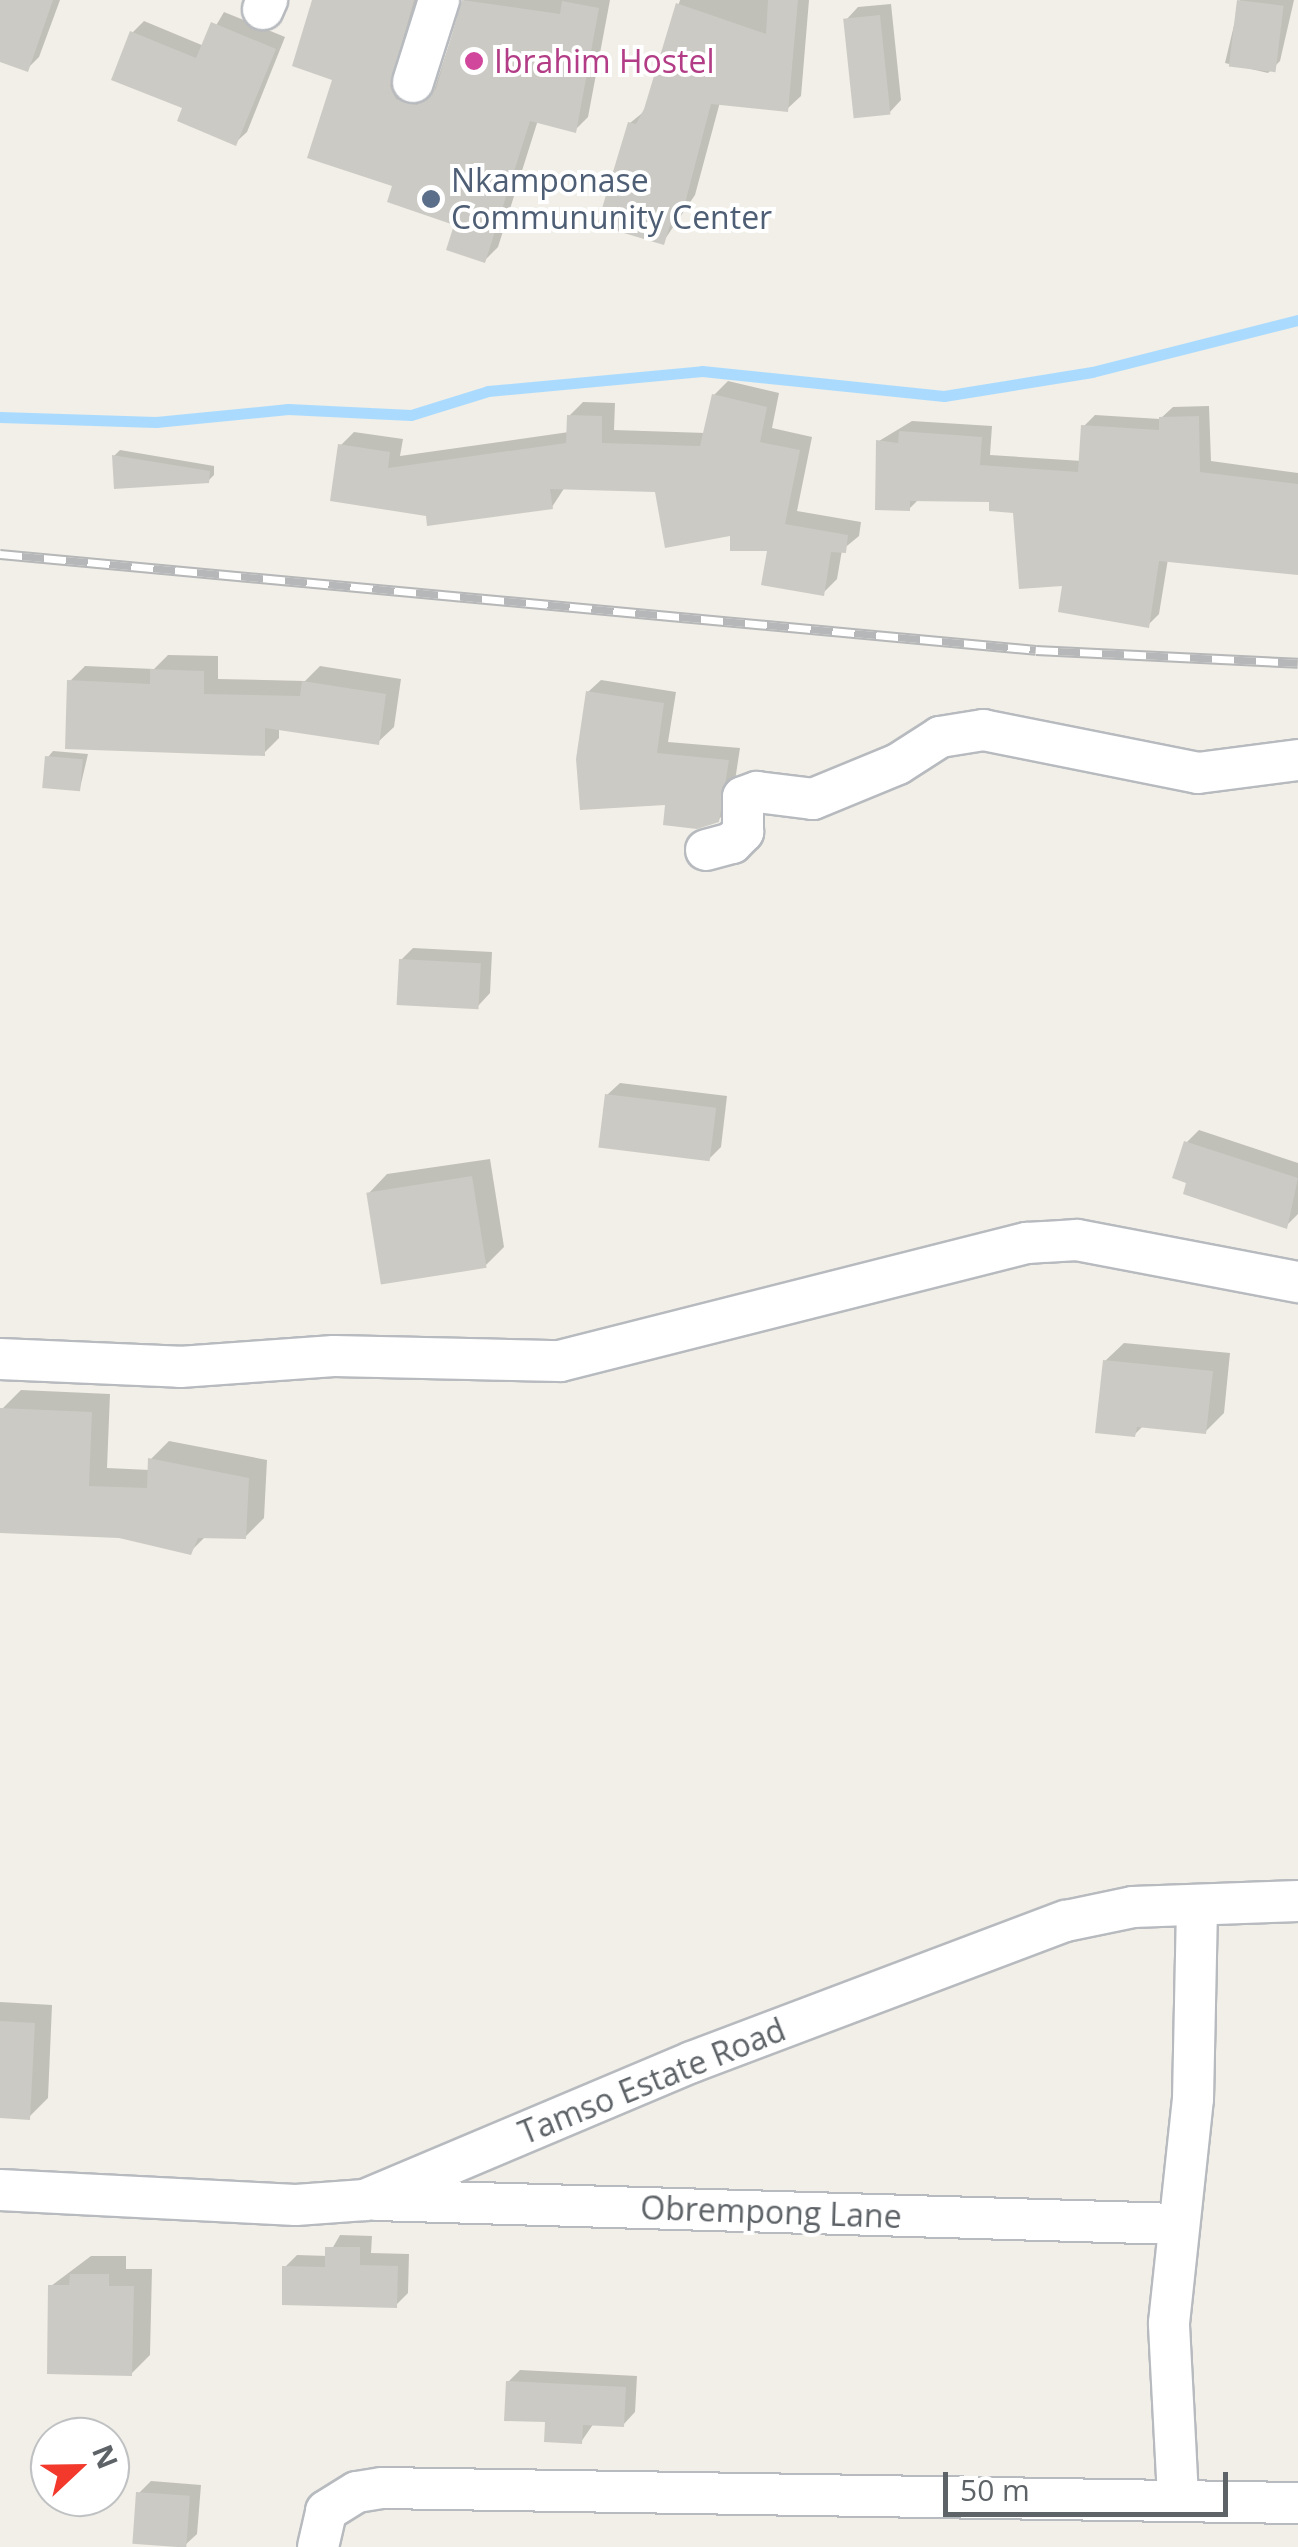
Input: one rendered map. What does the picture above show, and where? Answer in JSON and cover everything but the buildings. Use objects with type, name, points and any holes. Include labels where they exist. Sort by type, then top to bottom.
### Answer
[{"type":"street","points":[[414,82],[439,0]]},
{"type":"street","points":[[706,850],[732,843],[743,832],[743,797],[758,792],[813,799],[898,764],[940,736],[983,730],[1198,773],[1298,760]]},
{"type":"street","points":[[0,1359],[180,1368],[334,1356],[560,1361],[1027,1243],[1076,1240],[1298,1282]]},
{"type":"street","name":"Tamso Estate Road","points":[[0,2190],[296,2205],[365,2200],[692,2062],[1020,1936],[1101,1912],[1298,1901]]},
{"type":"street","points":[[1178,2497],[1169,2340],[1177,2224],[1193,2099],[1197,1905]]},
{"type":"street","name":"Obrempong Lane","points":[[365,2200],[1177,2224]]},
{"type":"street","points":[[318,2547],[326,2512],[357,2492],[382,2488],[1178,2497],[1298,2503]]},
{"type":"waterway","points":[[0,417],[156,422],[288,409],[411,415],[488,391],[702,371],[944,396],[1092,372],[1298,320]]},
{"type":"railway","points":[[0,554],[1036,650],[1298,663]]},
{"type":"place","name":"Ibrahim Hostel","points":[[474,61]]},
{"type":"place","name":"Nkamponase Commununity Center","points":[[431,199]]}]
